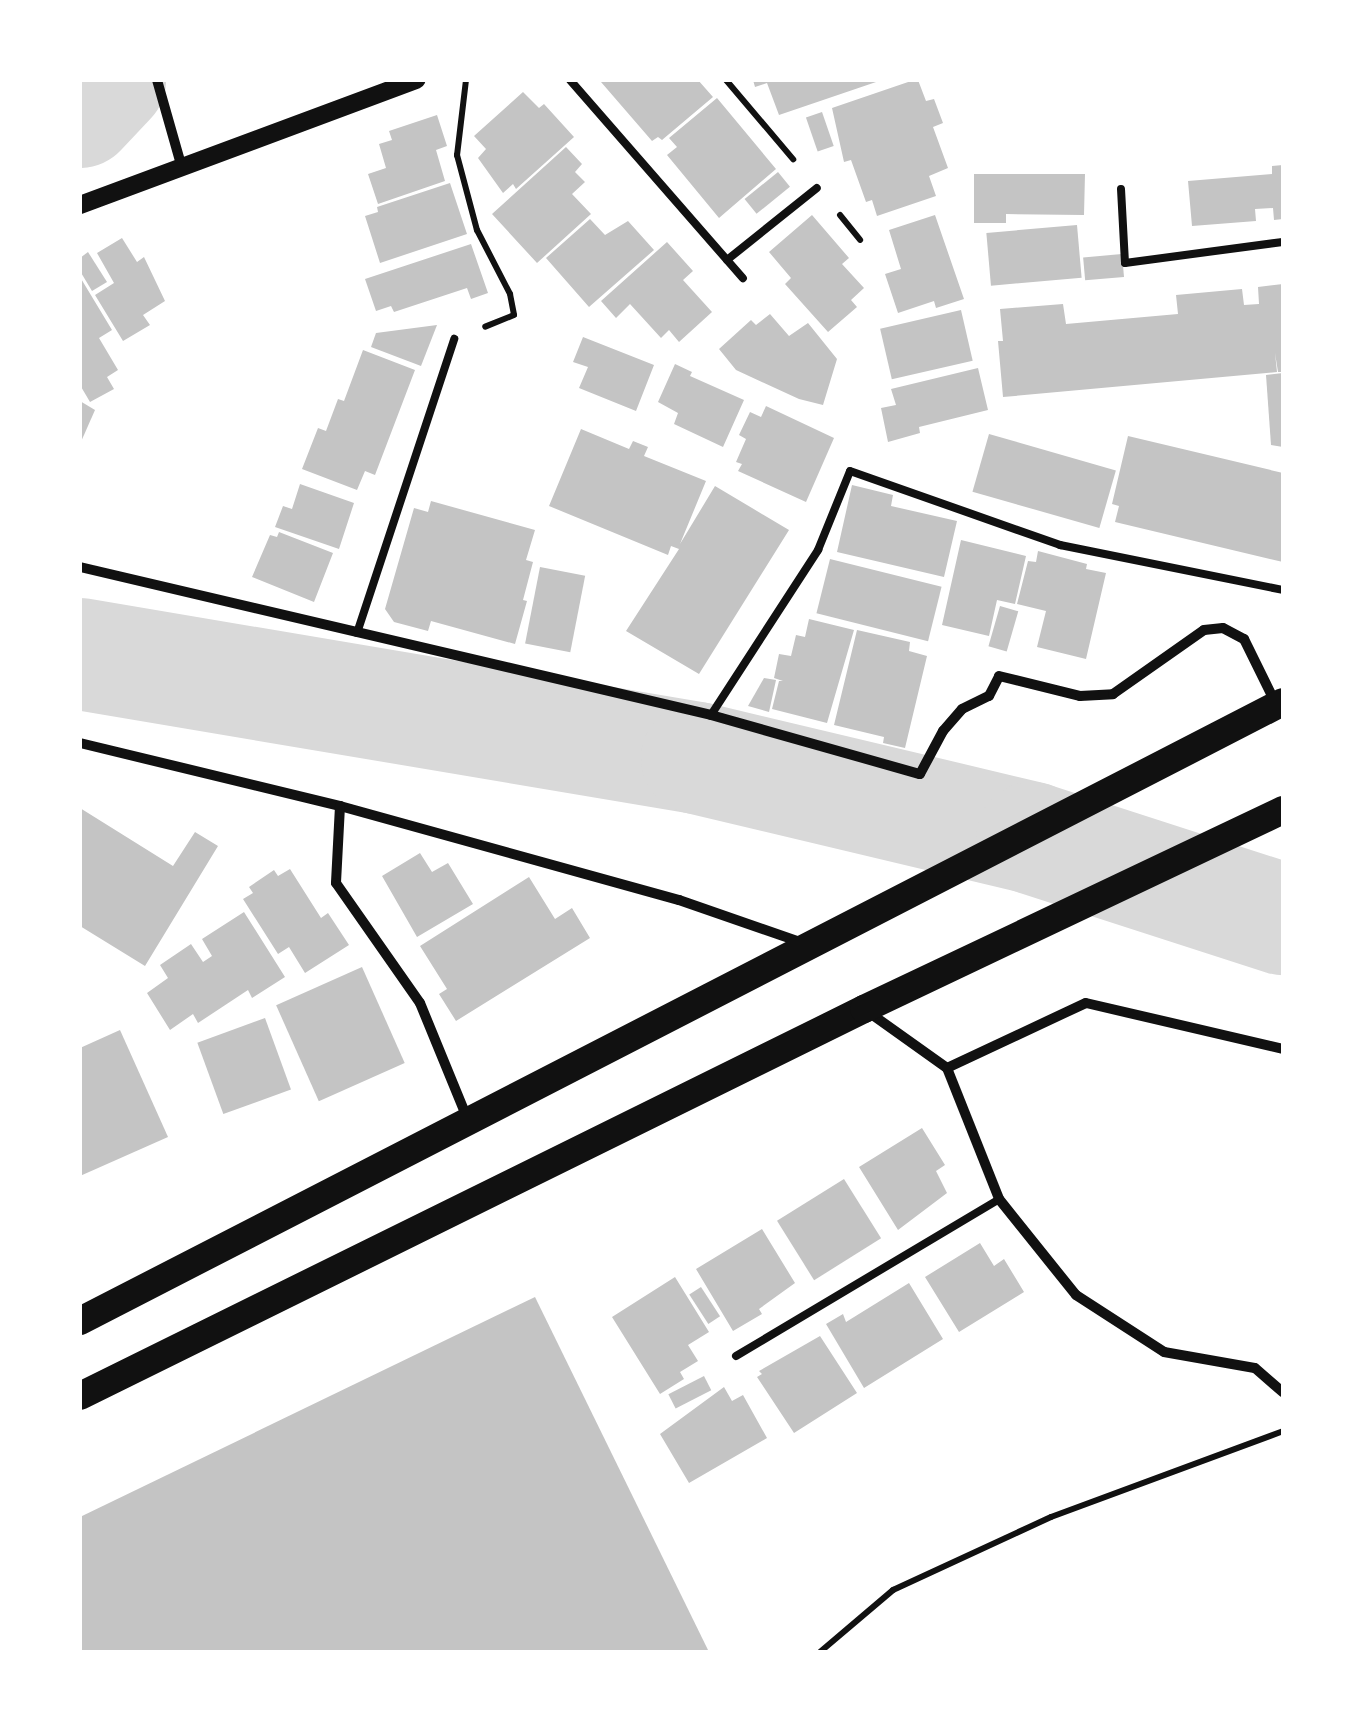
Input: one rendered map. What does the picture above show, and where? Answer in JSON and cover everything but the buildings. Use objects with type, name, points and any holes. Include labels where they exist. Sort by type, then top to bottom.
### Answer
[{"type":"highway","points":[[80,1321],[1116,792],[1280,703]]},
{"type":"highway","points":[[80,1396],[864,1009],[1281,814]]},
{"type":"street","points":[[157,80],[182,168]]},
{"type":"street","points":[[80,205],[418,80]]},
{"type":"street","points":[[80,566],[711,715],[920,774],[943,731],[962,709],[989,696],[999,676],[1080,696],[1114,694],[1204,630],[1223,628],[1244,640],[1280,703]]},
{"type":"street","points":[[80,743],[340,806],[679,900],[814,947]]},
{"type":"street","points":[[340,806],[336,883],[420,1003],[469,1123]]},
{"type":"street","points":[[947,1068],[1086,1004],[1283,1048]]},
{"type":"street","points":[[864,1009],[947,1068],[999,1199],[1076,1295],[1164,1352],[1255,1368],[1283,1392]]},
{"type":"lane","points":[[570,80],[743,278]]},
{"type":"lane","points":[[726,260],[817,188]]},
{"type":"lane","points":[[1121,189],[1126,264],[1283,242]]},
{"type":"lane","points":[[357,633],[454,338]]},
{"type":"lane","points":[[711,715],[818,550],[850,471],[1060,545],[1283,590]]},
{"type":"lane","points":[[736,1356],[999,1199]]},
{"type":"path","points":[[454,338],[514,316],[510,294],[476,230],[457,155],[466,80]]},
{"type":"path","points":[[820,1652],[893,1590],[1051,1517],[1283,1431]]},
{"type":"waterway","points":[[80,112],[110,80]]},
{"type":"waterway","points":[[80,654],[697,758],[1032,838],[1283,919]]}]
